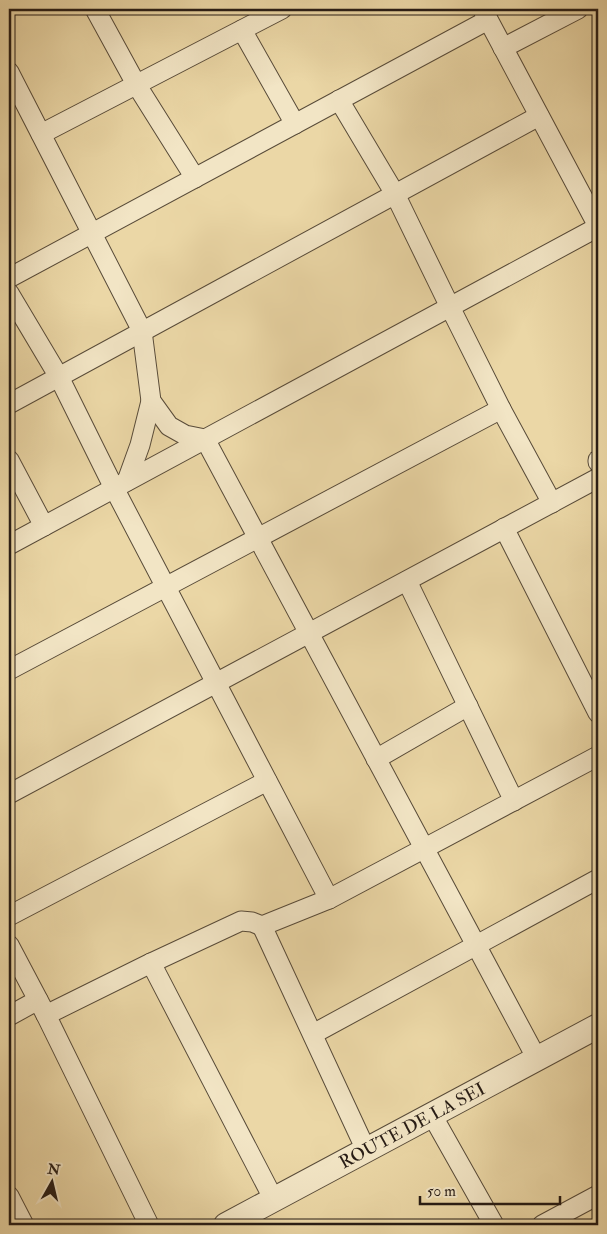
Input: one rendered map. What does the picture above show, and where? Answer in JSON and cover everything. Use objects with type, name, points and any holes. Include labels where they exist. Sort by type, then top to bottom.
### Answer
[{"type":"street","points":[[96,9],[136,84],[195,178]]},
{"type":"street","points":[[41,134],[282,9]]},
{"type":"street","points":[[503,48],[578,9]]},
{"type":"street","points":[[9,278],[339,100],[485,14],[598,226],[9,544]]},
{"type":"street","points":[[242,30],[295,124]]},
{"type":"street","points":[[9,72],[142,331],[152,401],[140,445],[121,484]]},
{"type":"street","points":[[339,100],[395,194],[501,408],[552,503]]},
{"type":"street","points":[[9,404],[540,116]]},
{"type":"street","points":[[9,293],[121,484],[165,587],[329,899]]},
{"type":"street","points":[[152,401],[169,426],[185,435],[205,439]]},
{"type":"street","points":[[9,670],[501,408]]},
{"type":"street","points":[[205,439],[536,1059]]},
{"type":"street","points":[[9,460],[44,526]]},
{"type":"street","points":[[9,794],[598,478]]},
{"type":"street","points":[[504,528],[598,713]]},
{"type":"street","points":[[407,581],[514,800]]},
{"type":"street","points":[[376,759],[468,706]]},
{"type":"street","points":[[262,926],[329,899],[598,756]]},
{"type":"street","points":[[9,916],[267,781]]},
{"type":"street","points":[[313,1034],[598,879]]},
{"type":"street","points":[[9,1016],[42,1008],[151,963],[241,921],[252,922],[262,926],[366,1150]]},
{"type":"street","points":[[9,945],[149,1225]]},
{"type":"street","points":[[151,963],[274,1200]]},
{"type":"street","name":"ROUTE DE LA SEI","points":[[226,1225],[598,1026]]},
{"type":"street","points":[[432,1115],[494,1225]]},
{"type":"street","points":[[542,1225],[598,1195]]},
{"type":"street","points":[[9,1196],[24,1225]]}]
